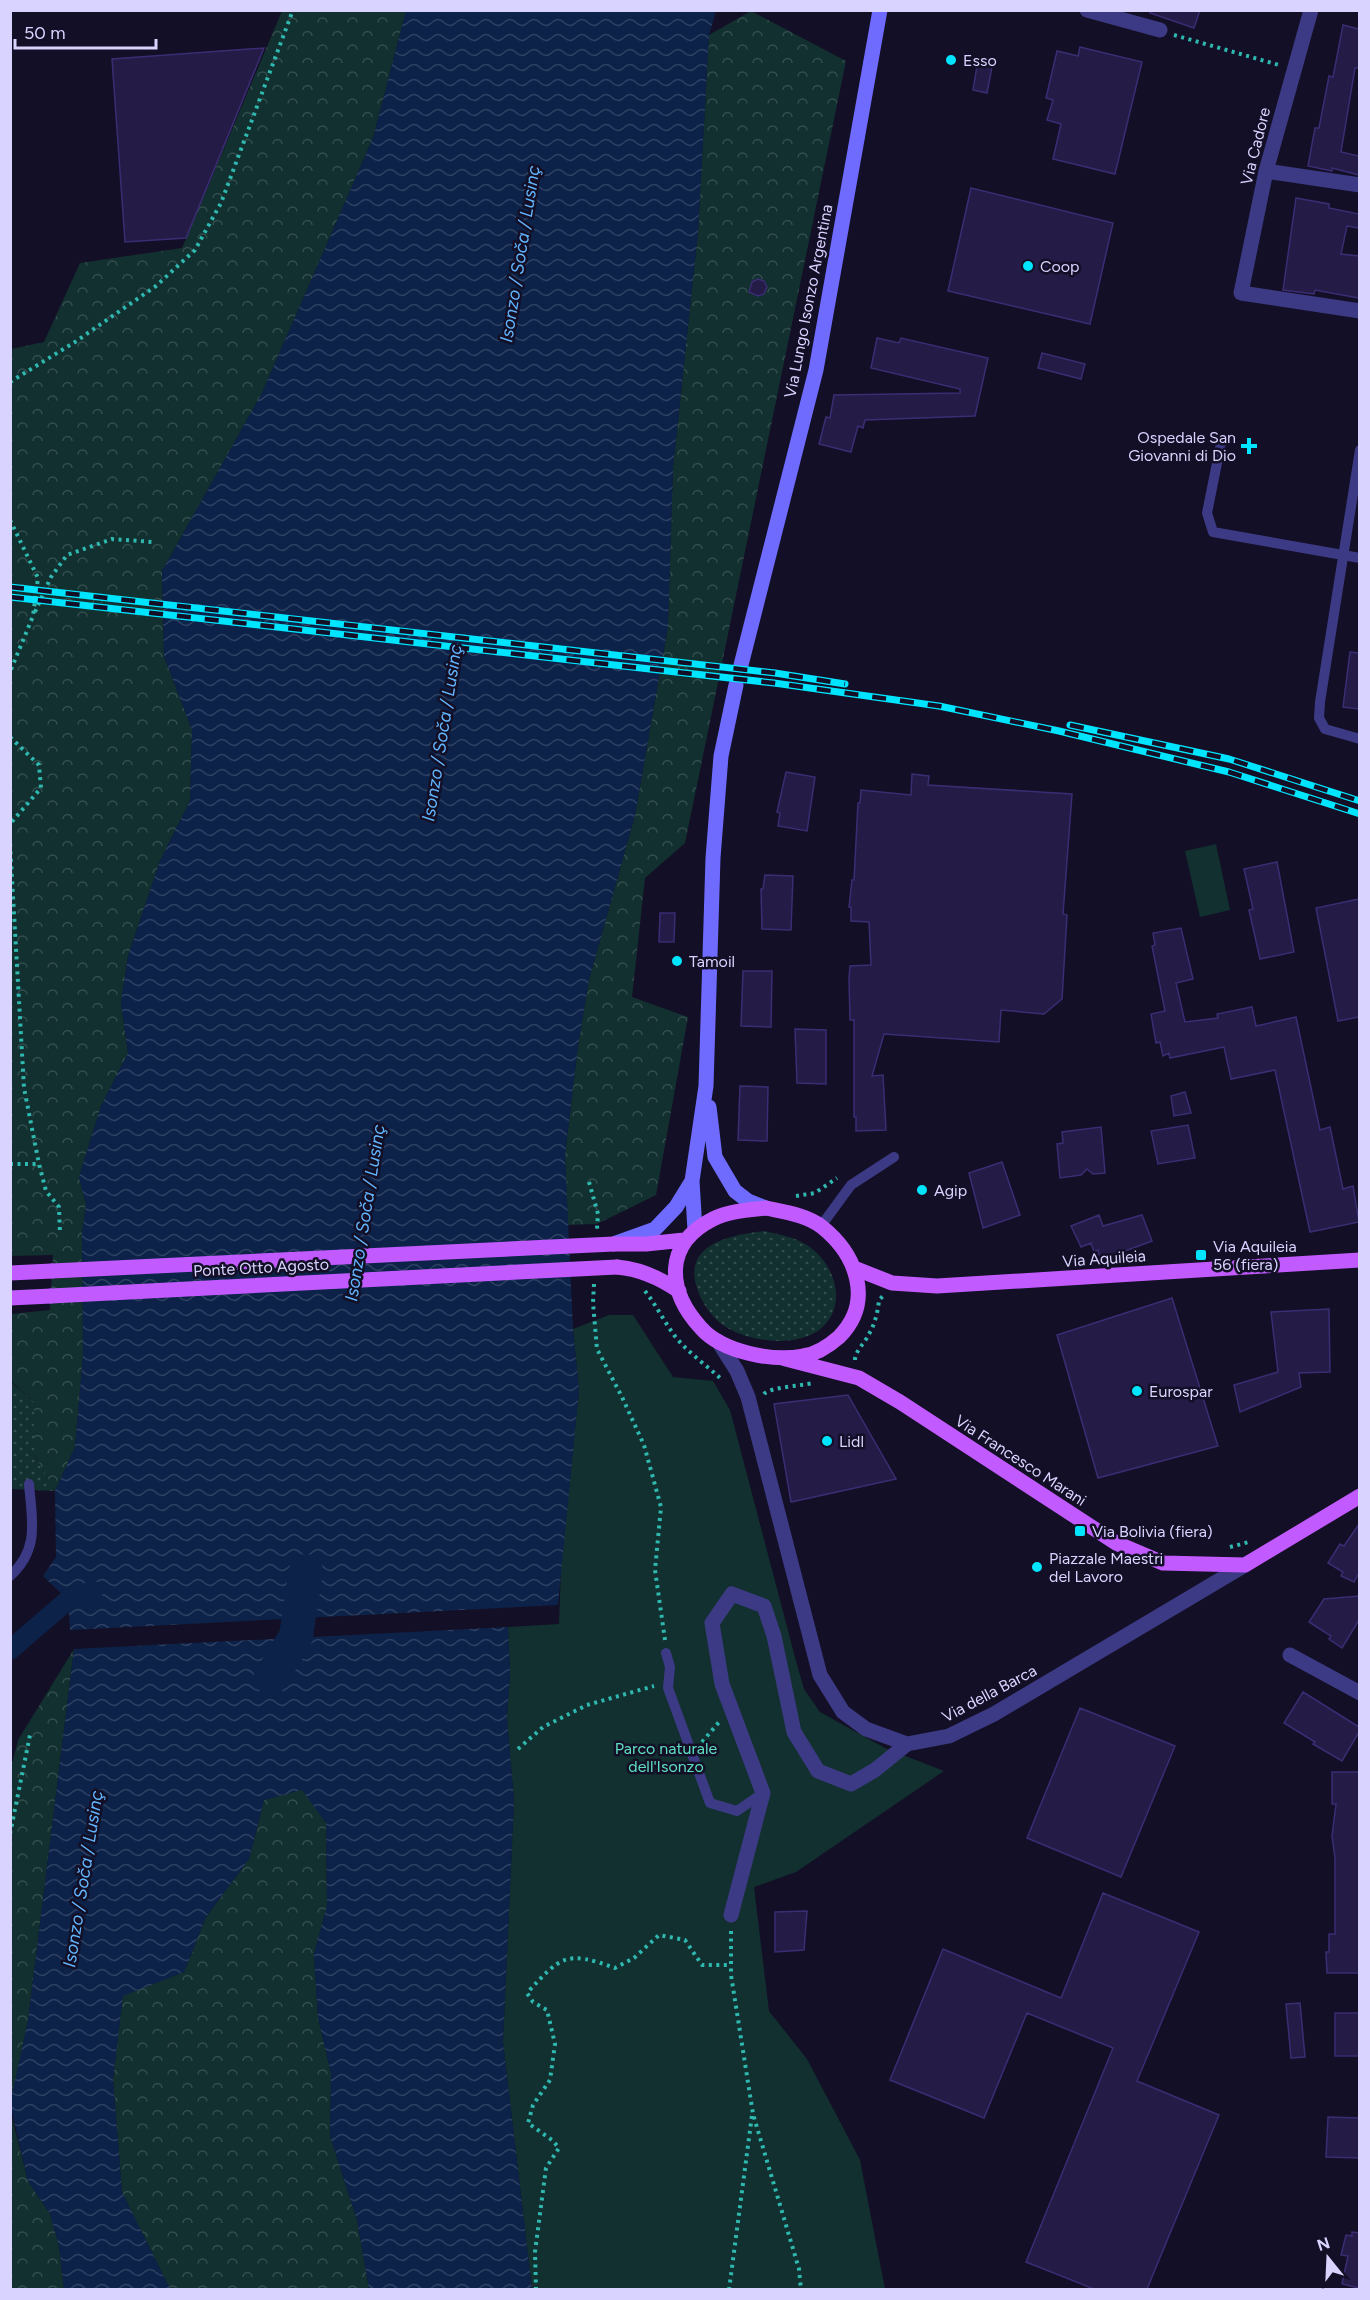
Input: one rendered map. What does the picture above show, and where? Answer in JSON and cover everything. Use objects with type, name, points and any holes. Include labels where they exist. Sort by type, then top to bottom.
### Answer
[{"type":"main road","name":"Via Lungo Isonzo Argentina","points":[[741,665],[816,370],[880,10]]},
{"type":"main road","points":[[706,1086],[714,1157],[735,1191],[748,1201],[766,1208],[795,1214],[820,1226],[842,1247],[854,1268],[860,1297],[849,1326],[831,1344],[805,1356],[762,1357],[718,1341],[702,1329],[683,1303],[675,1278],[675,1260],[690,1235],[692,1181],[706,1086],[713,858],[722,756],[736,685]]},
{"type":"main road","points":[[614,1244],[655,1229],[676,1207],[692,1181]]},
{"type":"main road","points":[[614,1244],[646,1244],[690,1235],[713,1219],[735,1212],[766,1208]]},
{"type":"main road","name":"Ponte Otto Agosto","points":[[10,1273],[614,1244]]},
{"type":"main road","name":"Via Aquileia","points":[[854,1268],[892,1283],[937,1286],[1359,1260]]},
{"type":"main road","name":"Ponte Otto Agosto","points":[[10,1298],[617,1267],[635,1269],[664,1280],[679,1291]]},
{"type":"main road","name":"Via Francesco Marani","points":[[782,1358],[859,1378],[900,1402],[1116,1544],[1163,1563],[1245,1565]]},
{"type":"main road","name":"Via della Barca","points":[[1245,1565],[1359,1496]]},
{"type":"street","points":[[1087,10],[1160,30]]},
{"type":"street","name":"Via Cadore","points":[[1311,10],[1266,171],[1241,293],[1359,311]]},
{"type":"street","points":[[1266,171],[1359,185]]},
{"type":"street","points":[[718,1341],[737,1371],[748,1397],[820,1676],[843,1712],[866,1729],[907,1744]]},
{"type":"street","name":"Via della Barca","points":[[907,1744],[949,1736],[994,1714],[1245,1565]]},
{"type":"street","points":[[731,1915],[763,1793],[722,1684],[712,1623],[732,1594],[764,1606],[774,1636],[794,1732],[818,1771],[851,1784],[875,1770],[907,1744]]},
{"type":"street","points":[[1290,1655],[1359,1693]]},
{"type":"lane","points":[[1222,438],[1207,513],[1213,532],[1359,558]]},
{"type":"lane","points":[[1359,450],[1319,718],[1325,729],[1359,739]]},
{"type":"lane","points":[[820,1226],[851,1185],[894,1157]]},
{"type":"lane","points":[[10,1576],[29,1554],[33,1536],[29,1484]]},
{"type":"lane","points":[[666,1653],[670,1667],[668,1688],[710,1803],[737,1811],[763,1793]]},
{"type":"path","points":[[10,382],[75,342],[156,286],[195,250],[221,203],[293,10]]},
{"type":"path","points":[[1160,30],[1294,69]]},
{"type":"path","points":[[10,520],[38,578],[33,616]]},
{"type":"path","points":[[10,672],[51,577],[67,555],[112,538],[153,542]]},
{"type":"path","points":[[10,737],[39,765],[41,788],[10,824]]},
{"type":"path","points":[[10,844],[24,1088],[46,1191],[59,1207],[60,1234]]},
{"type":"path","points":[[10,1164],[39,1164]]},
{"type":"path","points":[[589,1182],[598,1214],[597,1236]]},
{"type":"path","points":[[594,1281],[593,1303],[597,1349],[644,1445],[661,1508],[655,1570],[666,1653]]},
{"type":"path","points":[[638,1285],[658,1308],[674,1336],[726,1385]]},
{"type":"path","points":[[857,1363],[855,1354],[870,1332],[878,1311],[879,1300],[881,1296],[890,1297]]},
{"type":"path","points":[[763,1400],[764,1392],[770,1389],[822,1382]]},
{"type":"path","points":[[1224,1548],[1258,1539]]},
{"type":"path","points":[[518,1749],[543,1727],[587,1705],[669,1682]]},
{"type":"path","points":[[692,1755],[731,1710]]},
{"type":"path","points":[[10,1834],[30,1735]]},
{"type":"path","points":[[731,1915],[731,1965],[753,2114],[799,2269],[801,2289]]},
{"type":"path","points":[[536,2289],[535,2253],[546,2168],[559,2148],[552,2140],[528,2123],[533,2105],[550,2080],[555,2044],[547,2010],[533,2002],[527,1993],[547,1971],[568,1957],[592,1960],[615,1968],[634,1958],[659,1935],[685,1940],[702,1965],[731,1965]]},
{"type":"path","points":[[729,2289],[753,2114]]},
{"type":"green space","points":[[282,11],[406,11],[373,138],[262,393],[162,571],[164,656],[192,730],[190,801],[160,861],[128,956],[121,1003],[128,1053],[101,1106],[79,1177],[86,1204],[82,1234],[83,1355],[75,1447],[55,1491],[34,1454],[34,1402],[11,1381],[11,1314],[50,1310],[53,1255],[10,1256],[11,349],[44,342],[80,263],[182,248]]},
{"type":"green space","points":[[751,11],[846,61],[685,843],[645,878],[632,997],[688,1017],[656,1195],[597,1224],[568,1225],[565,1155],[578,1046],[589,980],[635,815],[668,626],[673,468],[698,232],[709,35]]},
{"type":"green space","points":[[1216,844],[1230,910],[1200,917],[1185,851]]},
{"type":"green space","points":[[764,1231],[807,1245],[817,1253],[831,1274],[836,1298],[834,1310],[828,1321],[809,1336],[771,1341],[733,1331],[719,1321],[701,1298],[694,1273],[696,1261],[703,1252],[724,1239]]},
{"type":"green space","name":"Parco naturale dell'Isonzo","points":[[609,1315],[633,1315],[673,1377],[713,1381],[730,1410],[804,1689],[820,1712],[885,1748],[944,1771],[796,1872],[754,1887],[769,2011],[807,2059],[860,2160],[885,2289],[532,2289],[503,2042],[514,1801],[507,1718],[510,1674],[508,1627],[559,1624],[561,1567],[579,1390],[573,1329]]},
{"type":"green space","points":[[10,1381],[34,1402],[34,1454],[55,1491],[11,1489]]},
{"type":"green space","points":[[74,1649],[28,2020],[11,2104],[11,1768],[18,1740]]},
{"type":"green space","points":[[303,1789],[326,1823],[327,1906],[314,1954],[318,2018],[331,2073],[330,2136],[357,2220],[369,2289],[170,2289],[122,2192],[113,2079],[123,1995],[184,1972],[206,1917],[249,1859],[264,1800]]},
{"type":"green space","points":[[10,2109],[28,2181],[50,2214],[59,2246],[64,2289],[11,2289]]},
{"type":"water","points":[[406,11],[716,11],[709,35],[698,232],[673,468],[668,626],[635,815],[589,980],[578,1046],[565,1155],[573,1329],[579,1390],[558,1605],[70,1630],[68,1600],[43,1576],[56,1557],[55,1491],[75,1447],[83,1355],[82,1234],[86,1204],[79,1177],[101,1106],[128,1053],[121,1003],[128,956],[160,861],[190,801],[192,730],[164,656],[162,571],[262,393],[373,138]]},
{"type":"water","points":[[508,1627],[510,1674],[507,1718],[514,1801],[503,2042],[532,2289],[369,2289],[357,2220],[330,2136],[331,2073],[318,2018],[314,1954],[327,1906],[326,1823],[302,1790],[264,1800],[249,1859],[206,1917],[184,1972],[123,1996],[113,2079],[122,2192],[170,2289],[64,2289],[59,2246],[50,2214],[28,2181],[10,2104],[28,2020],[74,1649]]},
{"type":"building","points":[[1150,10],[1200,10],[1194,28],[1150,13]]},
{"type":"building","points":[[1343,25],[1359,29],[1359,68],[1355,68],[1341,152],[1359,156],[1359,175],[1332,168],[1332,171],[1308,166],[1315,128],[1319,128],[1329,76],[1333,77]]},
{"type":"building","points":[[1080,47],[1142,62],[1115,174],[1053,159],[1061,124],[1047,120],[1053,100],[1046,98],[1057,51],[1078,56]]},
{"type":"building","points":[[264,48],[186,238],[125,242],[112,59]]},
{"type":"building","points":[[978,60],[993,62],[987,93],[973,90]]},
{"type":"building","name":"Coop","points":[[971,188],[1113,223],[1090,324],[948,291]]},
{"type":"building","points":[[1296,198],[1329,204],[1329,208],[1359,214],[1359,228],[1347,226],[1341,254],[1359,256],[1359,298],[1315,290],[1314,294],[1283,290]]},
{"type":"building","points":[[758,279],[764,281],[767,287],[764,294],[758,296],[749,292],[752,282]]},
{"type":"building","points":[[877,338],[899,343],[901,338],[988,358],[975,416],[865,420],[863,428],[858,426],[851,452],[819,444],[826,417],[830,418],[834,395],[960,393],[960,389],[871,368]]},
{"type":"building","points":[[1042,353],[1085,364],[1081,379],[1038,368]]},
{"type":"building","points":[[1350,652],[1359,653],[1359,709],[1343,707]]},
{"type":"building","points":[[786,772],[815,777],[807,831],[778,826],[780,813],[777,812]]},
{"type":"building","points":[[912,774],[929,776],[928,785],[1072,794],[1063,914],[1067,915],[1062,999],[1044,1014],[1001,1010],[999,1042],[884,1034],[872,1076],[883,1075],[886,1130],[856,1131],[854,1020],[850,1020],[850,966],[871,965],[869,922],[851,921],[851,907],[849,907],[852,880],[854,880],[858,803],[860,803],[861,790],[911,795]]},
{"type":"building","points":[[1277,862],[1294,952],[1260,959],[1249,910],[1253,909],[1244,869]]},
{"type":"building","points":[[765,875],[793,876],[791,930],[762,929],[761,889],[763,889]]},
{"type":"building","points":[[1359,899],[1359,1017],[1338,1021],[1316,908]]},
{"type":"building","points":[[660,913],[675,913],[674,942],[659,942]]},
{"type":"building","points":[[1181,928],[1193,979],[1176,983],[1185,1022],[1218,1018],[1217,1014],[1252,1007],[1256,1026],[1296,1017],[1320,1130],[1330,1127],[1343,1189],[1353,1186],[1359,1222],[1310,1232],[1275,1070],[1231,1079],[1224,1047],[1170,1058],[1169,1053],[1163,1056],[1160,1042],[1156,1043],[1151,1014],[1165,1011],[1152,946],[1155,945],[1153,933]]},
{"type":"building","points":[[743,971],[772,971],[771,1027],[741,1026]]},
{"type":"building","points":[[795,1029],[826,1030],[826,1084],[797,1083]]},
{"type":"building","points":[[740,1086],[768,1087],[767,1141],[738,1140]]},
{"type":"building","points":[[1185,1092],[1191,1113],[1174,1116],[1171,1096]]},
{"type":"building","points":[[1188,1125],[1195,1158],[1158,1164],[1151,1131]]},
{"type":"building","points":[[1101,1127],[1105,1173],[1093,1174],[1087,1169],[1081,1175],[1060,1178],[1057,1144],[1063,1143],[1062,1132]]},
{"type":"building","points":[[1002,1162],[1020,1215],[983,1228],[969,1173]]},
{"type":"building","points":[[1099,1215],[1103,1226],[1142,1215],[1152,1241],[1109,1257],[1108,1254],[1100,1258],[1098,1250],[1094,1252],[1091,1243],[1081,1247],[1071,1226]]},
{"type":"building","name":"Eurospar","points":[[1172,1298],[1218,1446],[1098,1478],[1057,1335]]},
{"type":"building","points":[[1329,1309],[1330,1372],[1299,1373],[1301,1387],[1240,1412],[1234,1385],[1278,1372],[1271,1312]]},
{"type":"building","name":"Lidl","points":[[848,1395],[896,1479],[791,1502],[774,1404]]},
{"type":"building","points":[[1359,1524],[1359,1573],[1354,1582],[1341,1576],[1343,1572],[1328,1563],[1340,1544],[1344,1546]]},
{"type":"building","points":[[1359,1596],[1359,1620],[1342,1648],[1329,1639],[1331,1636],[1309,1622],[1324,1599]]},
{"type":"building","points":[[1303,1692],[1359,1727],[1359,1732],[1342,1761],[1284,1723]]},
{"type":"building","points":[[1080,1708],[1175,1746],[1121,1877],[1027,1838]]},
{"type":"building","points":[[1332,1772],[1359,1772],[1359,1973],[1327,1973],[1326,1952],[1329,1952],[1329,1934],[1335,1934],[1335,1858],[1332,1836],[1336,1804],[1332,1804]]},
{"type":"building","points":[[1103,1893],[1199,1932],[1137,2081],[1219,2115],[1147,2289],[1094,2289],[1026,2262],[1113,2048],[1027,2013],[984,2118],[890,2080],[943,1949],[1061,1998]]},
{"type":"building","points":[[807,1911],[804,1950],[775,1952],[775,1912]]},
{"type":"building","points":[[1300,2003],[1305,2057],[1291,2058],[1286,2004]]},
{"type":"building","points":[[1335,2013],[1359,2013],[1359,2056],[1335,2056]]},
{"type":"building","points":[[1328,2117],[1359,2118],[1359,2158],[1326,2157]]},
{"type":"building","points":[[1352,2232],[1359,2233],[1359,2288],[1342,2284],[1348,2256],[1341,2255],[1346,2235],[1352,2236]]},
{"type":"waterway","name":"Isonzo / Soča / Lusinç","points":[[271,1678],[296,1636],[306,1571]]},
{"type":"waterway","points":[[10,1650],[68,1600],[93,1591]]},
{"type":"railway","points":[[10,587],[775,673],[845,684]]},
{"type":"railway","points":[[10,597],[774,683],[939,706],[1059,731],[1229,772],[1360,814]]},
{"type":"railway","points":[[1070,725],[1229,759],[1360,801]]},
{"type":"place","name":"Esso","points":[[951,60]]},
{"type":"place","name":"Coop","points":[[1028,266]]},
{"type":"place","name":"Ospedale San Giovanni di Dio","points":[[1249,446]]},
{"type":"place","name":"Tamoil","points":[[677,961]]},
{"type":"place","name":"Agip","points":[[922,1190]]},
{"type":"place","name":"Via Aquileia 56 (fiera)","points":[[1201,1255]]},
{"type":"place","name":"Eurospar","points":[[1137,1391]]},
{"type":"place","name":"Lidl","points":[[827,1441]]},
{"type":"place","name":"Via Bolivia (fiera)","points":[[1080,1531]]},
{"type":"place","name":"Piazzale Maestri del Lavoro","points":[[1037,1567]]}]
